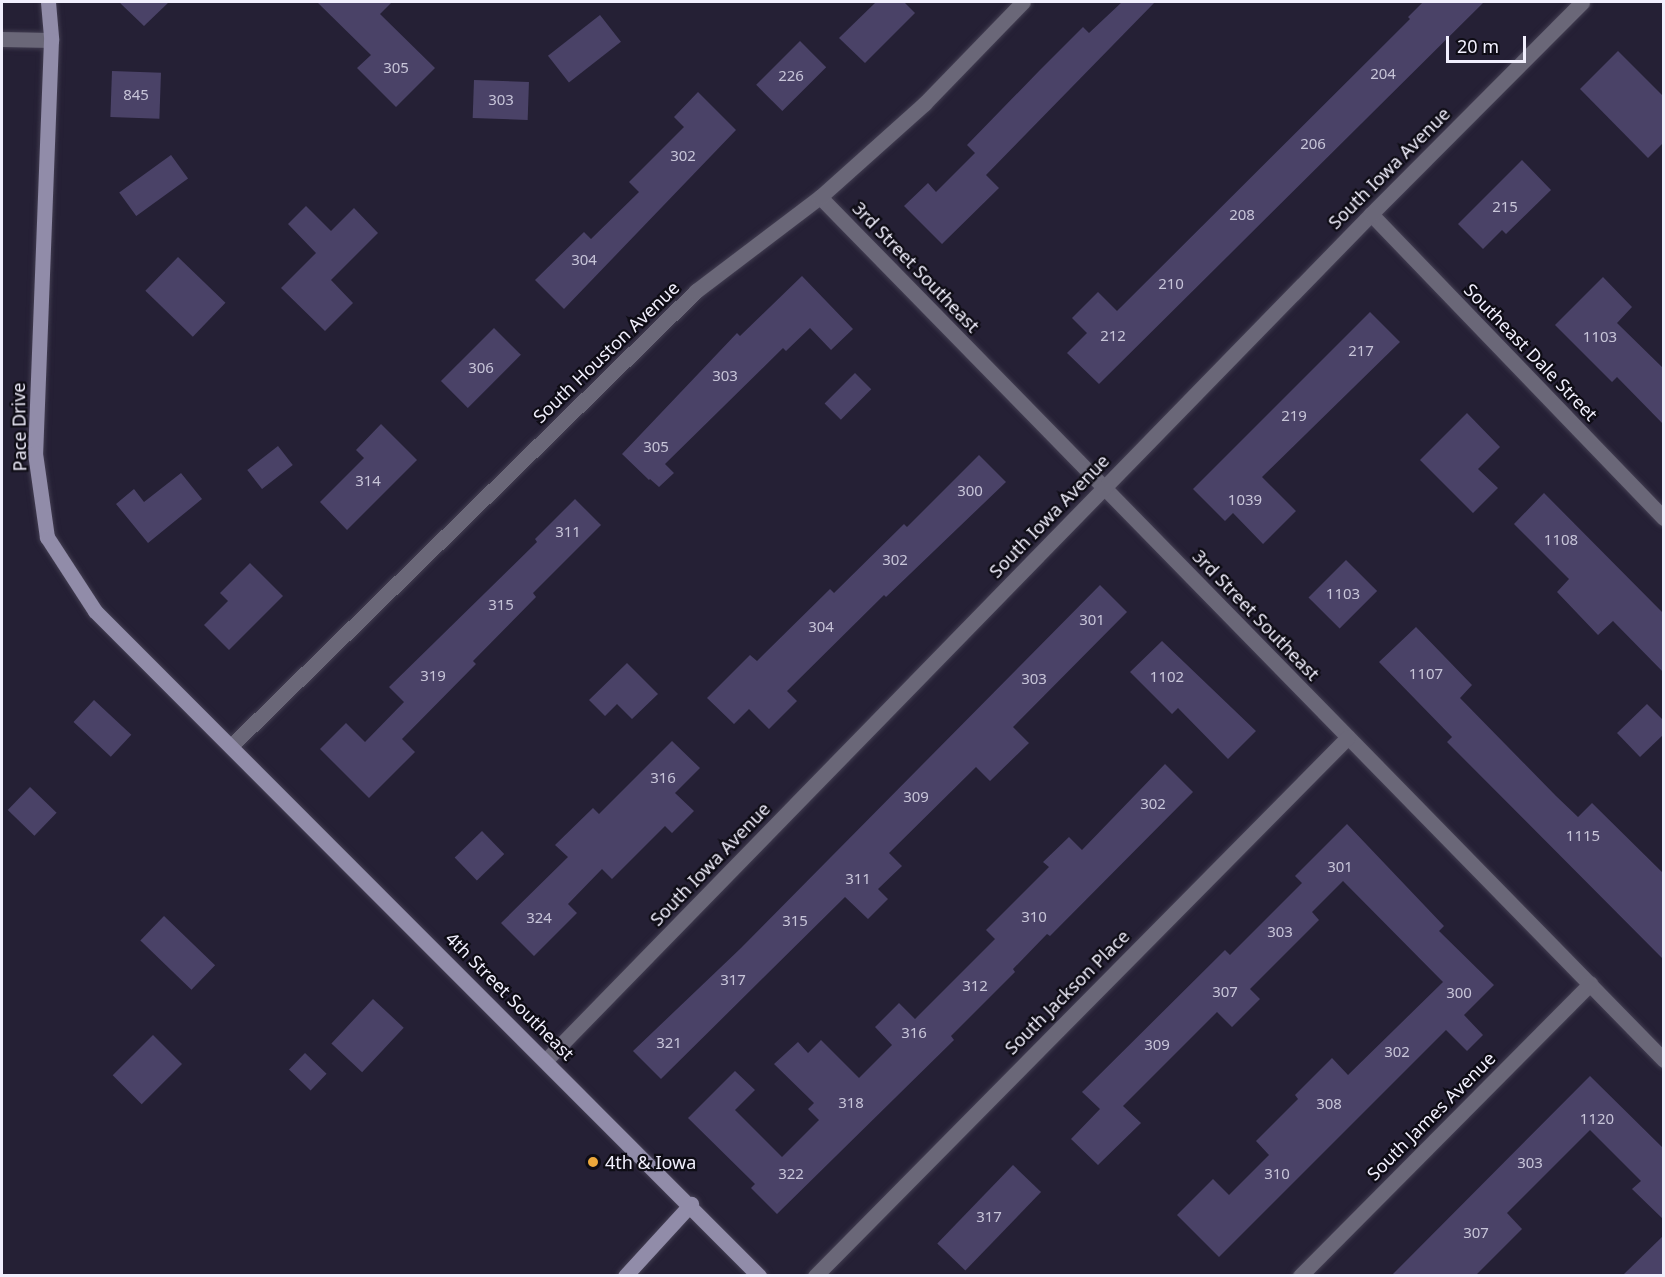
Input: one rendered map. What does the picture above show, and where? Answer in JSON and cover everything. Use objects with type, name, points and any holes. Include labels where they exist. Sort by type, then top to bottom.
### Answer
[{"type":"street","name":"Pace Drive","points":[[48,2],[51,40],[35,453],[47,537],[95,611],[231,746]]},
{"type":"street","name":"South Houston Avenue","points":[[231,746],[696,291],[820,197],[924,105],[1023,2]]},
{"type":"street","name":"South Iowa Avenue","points":[[546,1060],[1371,214],[1582,2]]},
{"type":"street","points":[[2,39],[51,40]]},
{"type":"street","name":"3rd Street Southeast","points":[[820,197],[1664,1060]]},
{"type":"street","name":"Southeast Dale Street","points":[[1371,214],[1664,518]]},
{"type":"street","name":"South Jackson Place","points":[[814,1275],[1348,737]]},
{"type":"street","name":"4th Street Southeast","points":[[231,746],[691,1204],[759,1275]]},
{"type":"street","name":"South James Avenue","points":[[1300,1275],[1590,984]]},
{"type":"street","points":[[625,1275],[691,1204]]},
{"type":"building","points":[[119,2],[169,2],[144,26]]},
{"type":"building","points":[[317,2],[392,2],[380,14],[435,68],[396,107],[357,68],[371,55]]},
{"type":"building","points":[[876,2],[904,2],[915,13],[865,63],[839,38]]},
{"type":"building","points":[[1122,2],[1155,2],[986,175],[999,188],[942,244],[904,206],[928,183],[936,192],[975,153],[967,145],[1039,71],[1083,27],[1089,33]]},
{"type":"building","points":[[1423,2],[1484,2],[1099,384],[1067,353],[1087,333],[1072,318],[1098,292],[1117,311],[1410,19],[1408,17]]},
{"type":"building","points":[[600,15],[621,42],[569,82],[548,56]]},
{"type":"building","points":[[800,41],[826,67],[782,111],[756,85]]},
{"type":"building","points":[[1618,51],[1664,97],[1664,142],[1648,158],[1580,89]]},
{"type":"building","points":[[112,71],[161,73],[159,119],[110,117]]},
{"type":"building","points":[[474,80],[529,82],[528,120],[473,118]]},
{"type":"building","points":[[698,92],[736,130],[564,309],[535,280],[584,232],[591,239],[639,192],[629,182],[684,127],[674,117]]},
{"type":"building","points":[[171,155],[188,178],[136,216],[119,193]]},
{"type":"building","points":[[1522,160],[1551,190],[1506,234],[1502,230],[1483,249],[1458,224]]},
{"type":"building","points":[[306,206],[331,231],[354,208],[378,233],[331,280],[353,303],[325,331],[281,288],[316,253],[288,224]]},
{"type":"building","points":[[178,257],[225,303],[193,337],[145,291]]},
{"type":"building","points":[[802,276],[853,329],[831,350],[810,328],[786,351],[783,348],[665,464],[674,473],[659,487],[649,480],[622,454],[737,333],[740,336]]},
{"type":"building","points":[[1603,277],[1632,307],[1617,323],[1664,369],[1664,425],[1617,377],[1612,382],[1555,325]]},
{"type":"building","points":[[1370,312],[1400,342],[1262,477],[1296,511],[1263,544],[1233,513],[1225,521],[1193,489]]},
{"type":"building","points":[[494,328],[521,355],[468,408],[441,381]]},
{"type":"building","points":[[855,373],[871,389],[841,420],[825,403]]},
{"type":"building","points":[[1467,413],[1500,447],[1478,469],[1498,488],[1473,513],[1420,460]]},
{"type":"building","points":[[381,424],[417,460],[347,530],[320,502],[364,458],[356,450]]},
{"type":"building","points":[[278,446],[293,465],[262,489],[247,470]]},
{"type":"building","points":[[979,455],[1006,482],[886,597],[884,595],[787,691],[797,701],[769,729],[749,709],[734,724],[707,698],[750,655],[757,661],[830,589],[834,593],[904,524],[907,527]]},
{"type":"building","points":[[181,473],[202,499],[148,543],[116,504],[134,489],[144,502]]},
{"type":"building","points":[[1544,493],[1664,614],[1664,673],[1613,621],[1598,635],[1557,592],[1569,579],[1514,524]]},
{"type":"building","points":[[575,499],[601,525],[533,593],[536,597],[473,661],[476,664],[402,739],[415,752],[369,798],[320,749],[346,723],[365,742],[404,702],[389,687],[537,542],[535,539]]},
{"type":"building","points":[[1346,560],[1377,591],[1340,629],[1309,597]]},
{"type":"building","points":[[250,563],[283,596],[229,650],[204,625],[228,601],[220,593]]},
{"type":"building","points":[[1100,585],[1127,612],[1013,727],[1029,743],[990,781],[976,767],[889,853],[902,866],[878,889],[888,899],[868,919],[845,897],[661,1079],[633,1051],[741,948]]},
{"type":"building","points":[[1416,627],[1472,685],[1460,698],[1556,796],[1578,817],[1592,803],[1664,874],[1664,960],[1447,742],[1452,737],[1379,662]]},
{"type":"building","points":[[1162,641],[1256,731],[1228,759],[1178,708],[1172,714],[1130,672]]},
{"type":"building","points":[[627,663],[658,694],[632,719],[617,704],[605,716],[589,700]]},
{"type":"building","points":[[94,700],[131,735],[111,757],[74,722]]},
{"type":"building","points":[[1647,704],[1664,721],[1664,734],[1640,757],[1617,733]]},
{"type":"building","points":[[672,741],[700,768],[675,793],[694,811],[672,833],[665,826],[612,879],[602,869],[568,904],[577,913],[534,956],[501,923],[568,857],[555,845],[593,808],[599,814]]},
{"type":"building","points":[[1165,764],[1193,792],[1050,936],[1047,934],[1013,969],[1015,972],[951,1036],[954,1040],[777,1214],[751,1188],[755,1184],[688,1118],[735,1071],[755,1090],[735,1110],[782,1157],[819,1120],[808,1109],[814,1103],[774,1064],[798,1042],[808,1053],[821,1040],[859,1078],[892,1045],[875,1027],[899,1003],[915,1019],[995,939],[986,930],[1049,867],[1043,862],[1069,837],[1082,850]]},
{"type":"building","points":[[30,787],[57,813],[34,836],[8,810]]},
{"type":"building","points":[[1347,824],[1444,926],[1439,931],[1494,985],[1464,1015],[1483,1035],[1467,1051],[1446,1030],[1219,1257],[1177,1215],[1213,1179],[1229,1195],[1269,1155],[1256,1141],[1298,1099],[1295,1095],[1332,1058],[1348,1075],[1443,982],[1343,881],[1312,912],[1319,920],[1250,989],[1260,999],[1232,1027],[1217,1012],[1123,1106],[1141,1123],[1098,1165],[1071,1139],[1100,1109],[1082,1092],[1225,950],[1230,955],[1302,883],[1295,876]]},
{"type":"building","points":[[482,831],[504,854],[477,880],[455,857]]},
{"type":"building","points":[[164,916],[215,965],[191,990],[140,940]]},
{"type":"building","points":[[373,999],[404,1028],[362,1072],[331,1044]]},
{"type":"building","points":[[153,1035],[182,1064],[142,1104],[113,1075]]},
{"type":"building","points":[[305,1053],[327,1074],[311,1090],[289,1070]]},
{"type":"building","points":[[1590,1076],[1664,1149],[1664,1220],[1632,1189],[1641,1181],[1590,1130],[1507,1213],[1522,1229],[1476,1275],[1392,1275]]},
{"type":"building","points":[[1013,1165],[1041,1192],[965,1270],[937,1243]]},
{"type":"building","points":[[1664,1235],[1664,1275],[1623,1275]]},
{"type":"place","name":"4th & Iowa","points":[[593,1162]]}]
